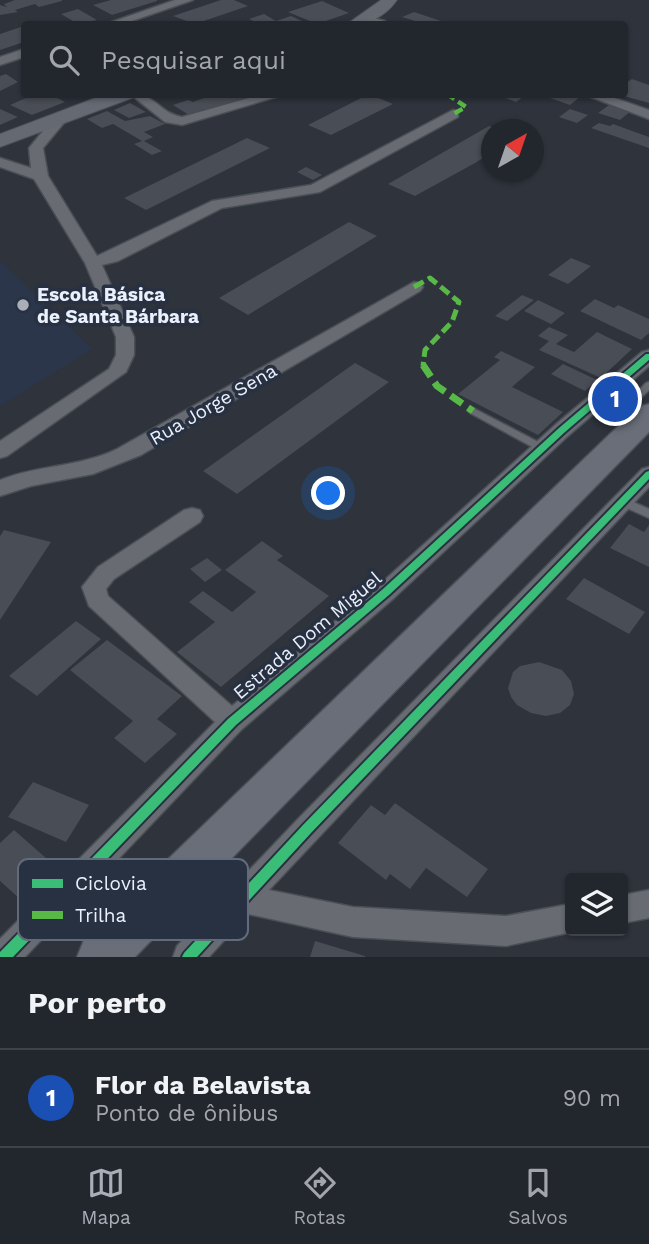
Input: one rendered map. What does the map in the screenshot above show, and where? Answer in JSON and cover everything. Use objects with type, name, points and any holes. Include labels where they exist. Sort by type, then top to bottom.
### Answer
[{"type":"main road","points":[[200,859],[643,419]]},
{"type":"main road","points":[[101,957],[118,940]]},
{"type":"street","points":[[121,21],[187,0]]},
{"type":"street","points":[[369,21],[389,0]]},
{"type":"street","points":[[0,61],[21,54]]},
{"type":"street","points":[[0,141],[114,98]]},
{"type":"street","points":[[141,98],[170,119],[181,121],[265,98]]},
{"type":"street","points":[[601,98],[649,114]]},
{"type":"street","points":[[93,264],[218,204],[315,189],[453,114]]},
{"type":"street","points":[[0,162],[36,148],[61,118]]},
{"type":"street","points":[[0,451],[117,372],[125,355],[125,337],[93,264],[40,176],[36,148]]},
{"type":"street","points":[[0,162],[40,176]]},
{"type":"street","name":"Rua Jorge Sena","points":[[0,489],[32,479],[88,468],[120,456],[173,428],[414,287]]},
{"type":"street","name":"Estrada Dom Miguel","points":[[99,859],[232,722],[386,592],[542,448],[649,356]]},
{"type":"street","points":[[248,895],[307,829],[649,474]]},
{"type":"street","points":[[192,516],[106,573],[94,587],[97,600],[232,722]]},
{"type":"street","points":[[248,900],[353,922],[506,931],[565,920]]},
{"type":"street","points":[[628,908],[649,904]]},
{"type":"street","name":"Estrada Dom Miguel","points":[[4,957],[20,940]]},
{"type":"street","points":[[188,957],[204,940]]},
{"type":"lane","points":[[643,419],[624,409],[649,385]]},
{"type":"lane","points":[[473,411],[542,448]]},
{"type":"lane","points":[[622,501],[649,514]]},
{"type":"shaded area","name":"Escola Básica de Santa Bárbara","points":[[0,261],[92,349],[0,406]]},
{"type":"building","points":[[15,0],[62,1],[39,7],[35,4],[15,10],[18,12],[0,15],[0,5],[7,7],[4,4]]},
{"type":"building","points":[[111,0],[157,1],[112,15],[93,5]]},
{"type":"building","points":[[221,0],[234,0],[248,6],[204,21],[187,21],[173,16]]},
{"type":"building","points":[[322,1],[349,13],[326,21],[310,21],[288,12]]},
{"type":"building","points":[[78,9],[97,20],[73,21],[61,14]]},
{"type":"building","points":[[414,12],[441,21],[415,21],[402,17]]},
{"type":"building","points":[[264,14],[276,21],[253,21],[249,19]]},
{"type":"building","points":[[291,16],[302,21],[276,21]]},
{"type":"building","points":[[21,27],[21,43],[0,50],[0,34]]},
{"type":"building","points":[[6,74],[18,82],[0,91],[0,76]]},
{"type":"building","points":[[632,79],[649,85],[649,103],[628,97],[628,82]]},
{"type":"building","points":[[26,98],[58,98],[65,102],[32,115],[10,105]]},
{"type":"building","points":[[204,98],[246,98],[210,113],[204,109],[189,115],[173,105],[188,100],[193,102]]},
{"type":"building","points":[[361,98],[379,98],[393,104],[331,135],[308,125]]},
{"type":"building","points":[[506,98],[522,98],[516,102]]},
{"type":"building","points":[[550,98],[579,98],[570,105]]},
{"type":"building","points":[[130,103],[146,112],[129,118],[114,110]]},
{"type":"building","points":[[609,105],[631,111],[620,120],[598,113]]},
{"type":"building","points":[[0,109],[18,117],[0,125]]},
{"type":"building","points":[[570,109],[588,115],[577,123],[559,117]]},
{"type":"building","points":[[107,111],[125,121],[150,116],[165,124],[144,132],[153,137],[144,141],[162,151],[152,155],[134,144],[142,141],[113,124],[102,128],[87,119]]},
{"type":"building","points":[[599,123],[610,126],[613,124],[649,137],[649,148],[591,128]]},
{"type":"building","points":[[481,131],[481,159],[475,163],[415,196],[388,184]]},
{"type":"building","points":[[247,138],[270,148],[146,210],[124,198]]},
{"type":"building","points":[[306,167],[322,175],[313,180],[297,172]]},
{"type":"building","points":[[349,222],[377,236],[248,315],[219,298]]},
{"type":"building","points":[[571,258],[591,266],[568,284],[548,275]]},
{"type":"building","points":[[522,295],[534,300],[507,321],[495,316]]},
{"type":"building","points":[[595,299],[614,308],[618,305],[649,319],[649,333],[641,340],[580,311]]},
{"type":"building","points":[[538,300],[565,313],[551,324],[524,311]]},
{"type":"building","points":[[549,327],[568,335],[556,344],[574,352],[597,332],[632,349],[601,378],[539,350],[549,341],[538,336]]},
{"type":"building","points":[[501,351],[535,367],[512,387],[563,412],[538,435],[458,394],[500,360],[494,357]]},
{"type":"building","points":[[355,363],[389,382],[237,494],[203,471]]},
{"type":"building","points":[[563,364],[597,380],[585,391],[551,374]]},
{"type":"building","points":[[629,524],[644,532],[649,525],[649,567],[610,548]]},
{"type":"building","points":[[4,530],[51,542],[0,620],[0,536]]},
{"type":"building","points":[[262,541],[283,556],[277,560],[329,596],[221,687],[177,652],[215,622],[189,602],[203,591],[232,612],[256,592],[225,570]]},
{"type":"building","points":[[207,558],[222,570],[205,582],[190,569]]},
{"type":"building","points":[[584,578],[645,612],[629,634],[566,599]]},
{"type":"building","points":[[76,621],[101,639],[37,696],[9,676]]},
{"type":"building","points":[[107,640],[182,696],[157,719],[177,734],[145,763],[114,738],[133,721],[70,670]]},
{"type":"building","points":[[539,662],[562,670],[571,681],[574,694],[570,705],[560,713],[546,716],[531,713],[517,705],[511,697],[508,688],[513,672],[520,666]]},
{"type":"building","points":[[33,782],[89,805],[66,842],[8,817]]},
{"type":"building","points":[[395,803],[488,869],[467,897],[426,868],[410,889],[390,874],[386,880],[338,843],[371,805],[385,815]]},
{"type":"building","points":[[14,830],[47,859],[18,859],[18,897],[0,881],[0,843]]},
{"type":"building","points":[[315,941],[365,956],[365,957],[310,957]]},
{"type":"marked path","points":[[453,98],[466,107],[453,114]]},
{"type":"marked path","points":[[414,287],[430,278],[459,302],[452,322],[425,350],[423,366],[437,386],[473,411]]},
{"type":"cycle path","points":[[99,859],[232,722],[386,592],[562,430],[649,356]]},
{"type":"cycle path","points":[[248,892],[649,474]]},
{"type":"cycle path","points":[[4,957],[20,940]]},
{"type":"cycle path","points":[[188,957],[204,940]]},
{"type":"place","name":"Escola Básica de Santa Bárbara","points":[[23,305]]},
{"type":"place","name":"Flor da Belavista","points":[[615,399]]}]
